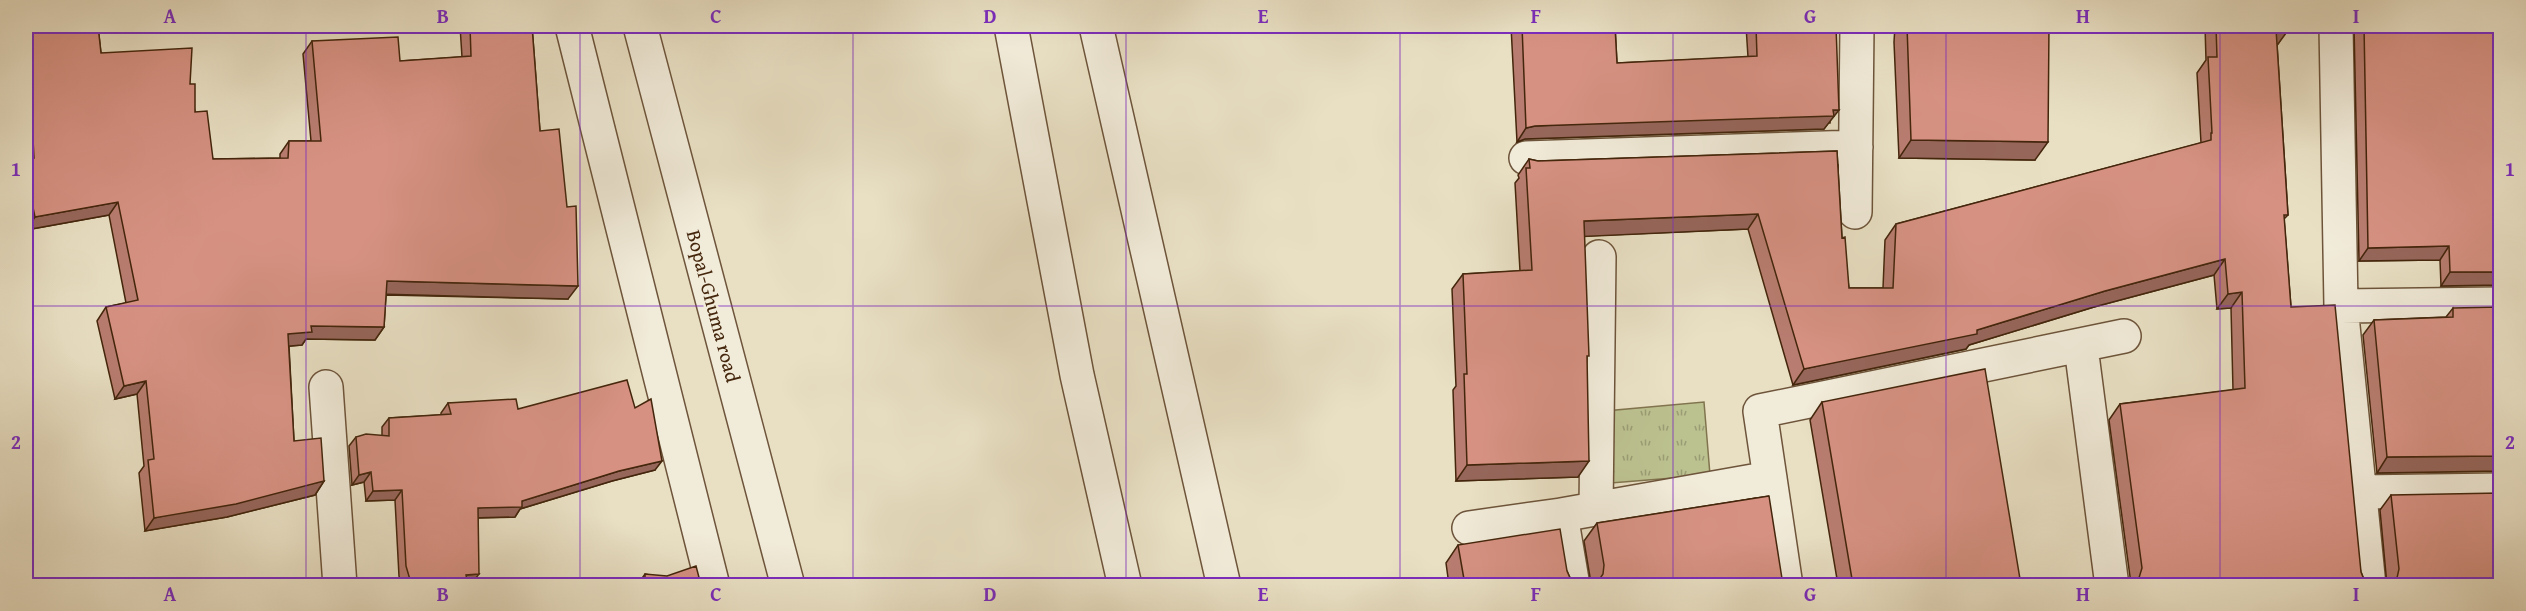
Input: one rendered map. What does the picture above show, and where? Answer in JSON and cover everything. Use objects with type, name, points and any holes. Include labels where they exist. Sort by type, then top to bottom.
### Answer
[{"type":"street","points":[[572,26],[713,585]]},
{"type":"street","name":"Bopal-Ghuma road","points":[[639,26],[788,585]]},
{"type":"street","points":[[1011,26],[1077,375],[1125,585]]},
{"type":"street","points":[[1096,26],[1224,585]]},
{"type":"street","points":[[1856,212],[1857,26]]},
{"type":"street","points":[[2336,26],[2341,306],[2369,585]]},
{"type":"street","points":[[1526,158],[1856,147]]},
{"type":"street","points":[[1596,509],[1599,257]]},
{"type":"street","points":[[2341,306],[2500,304]]},
{"type":"street","points":[[1786,585],[1760,411],[2081,347],[2124,336]]},
{"type":"street","points":[[2081,347],[2112,585]]},
{"type":"street","points":[[326,387],[340,585]]},
{"type":"street","points":[[1469,528],[1561,515],[1770,478]]},
{"type":"street","points":[[2360,492],[2500,490]]},
{"type":"street","points":[[1561,515],[1573,585]]},
{"type":"green space","points":[[1704,402],[1710,475],[1611,483],[1605,411]]},
{"type":"building","points":[[27,26],[98,26],[101,53],[192,48],[190,84],[195,84],[195,112],[207,111],[213,159],[288,158],[289,141],[321,141],[312,41],[398,37],[400,61],[471,56],[470,26],[532,26],[540,131],[559,129],[567,207],[576,206],[578,286],[387,281],[384,327],[311,326],[312,332],[288,334],[294,441],[321,438],[324,481],[236,504],[154,518],[148,460],[154,459],[146,381],[124,386],[106,307],[138,300],[118,202],[35,217],[26,175],[26,159],[34,158]]},
{"type":"building","points":[[1522,26],[1615,26],[1617,63],[1757,56],[1756,26],[1836,26],[1839,110],[1833,110],[1834,116],[1526,128]]},
{"type":"building","points":[[1907,26],[2049,26],[2048,142],[1911,140]]},
{"type":"building","points":[[2216,26],[2289,26],[2289,29],[2276,29],[2288,215],[2284,215],[2291,307],[2335,305],[2361,572],[2365,582],[2370,585],[2138,585],[2142,568],[2120,404],[2245,388],[2242,292],[2228,294],[2225,259],[2105,291],[1977,330],[1977,334],[1804,369],[1758,214],[1584,221],[1589,356],[1587,356],[1589,461],[1467,465],[1464,374],[1467,374],[1463,274],[1532,270],[1526,168],[1530,168],[1529,159],[1538,161],[1837,151],[1842,238],[1845,237],[1849,288],[1893,288],[1896,224],[2211,140],[2208,57],[2217,57]]},
{"type":"building","points":[[2364,26],[2500,26],[2500,272],[2450,272],[2449,246],[2368,248]]},
{"type":"building","points":[[2500,307],[2500,456],[2387,457],[2374,320],[2453,317],[2453,308]]},
{"type":"building","points":[[1985,369],[2021,585],[1853,585],[1822,402]]},
{"type":"building","points":[[627,380],[635,408],[651,399],[662,461],[619,471],[522,501],[522,507],[478,508],[479,574],[466,575],[468,585],[411,585],[406,566],[402,490],[373,491],[371,472],[359,475],[356,437],[366,434],[389,436],[389,418],[451,414],[448,403],[516,399],[518,409]]},
{"type":"building","points":[[2500,493],[2500,585],[2391,585],[2397,578],[2399,569],[2391,495]]},
{"type":"building","points":[[1769,496],[1783,585],[1591,585],[1597,583],[1603,574],[1604,565],[1597,523]]},
{"type":"building","points":[[1560,529],[1567,571],[1571,580],[1578,585],[1465,585],[1458,545]]},
{"type":"building","points":[[696,566],[701,585],[645,585],[645,574],[667,576]]}]
